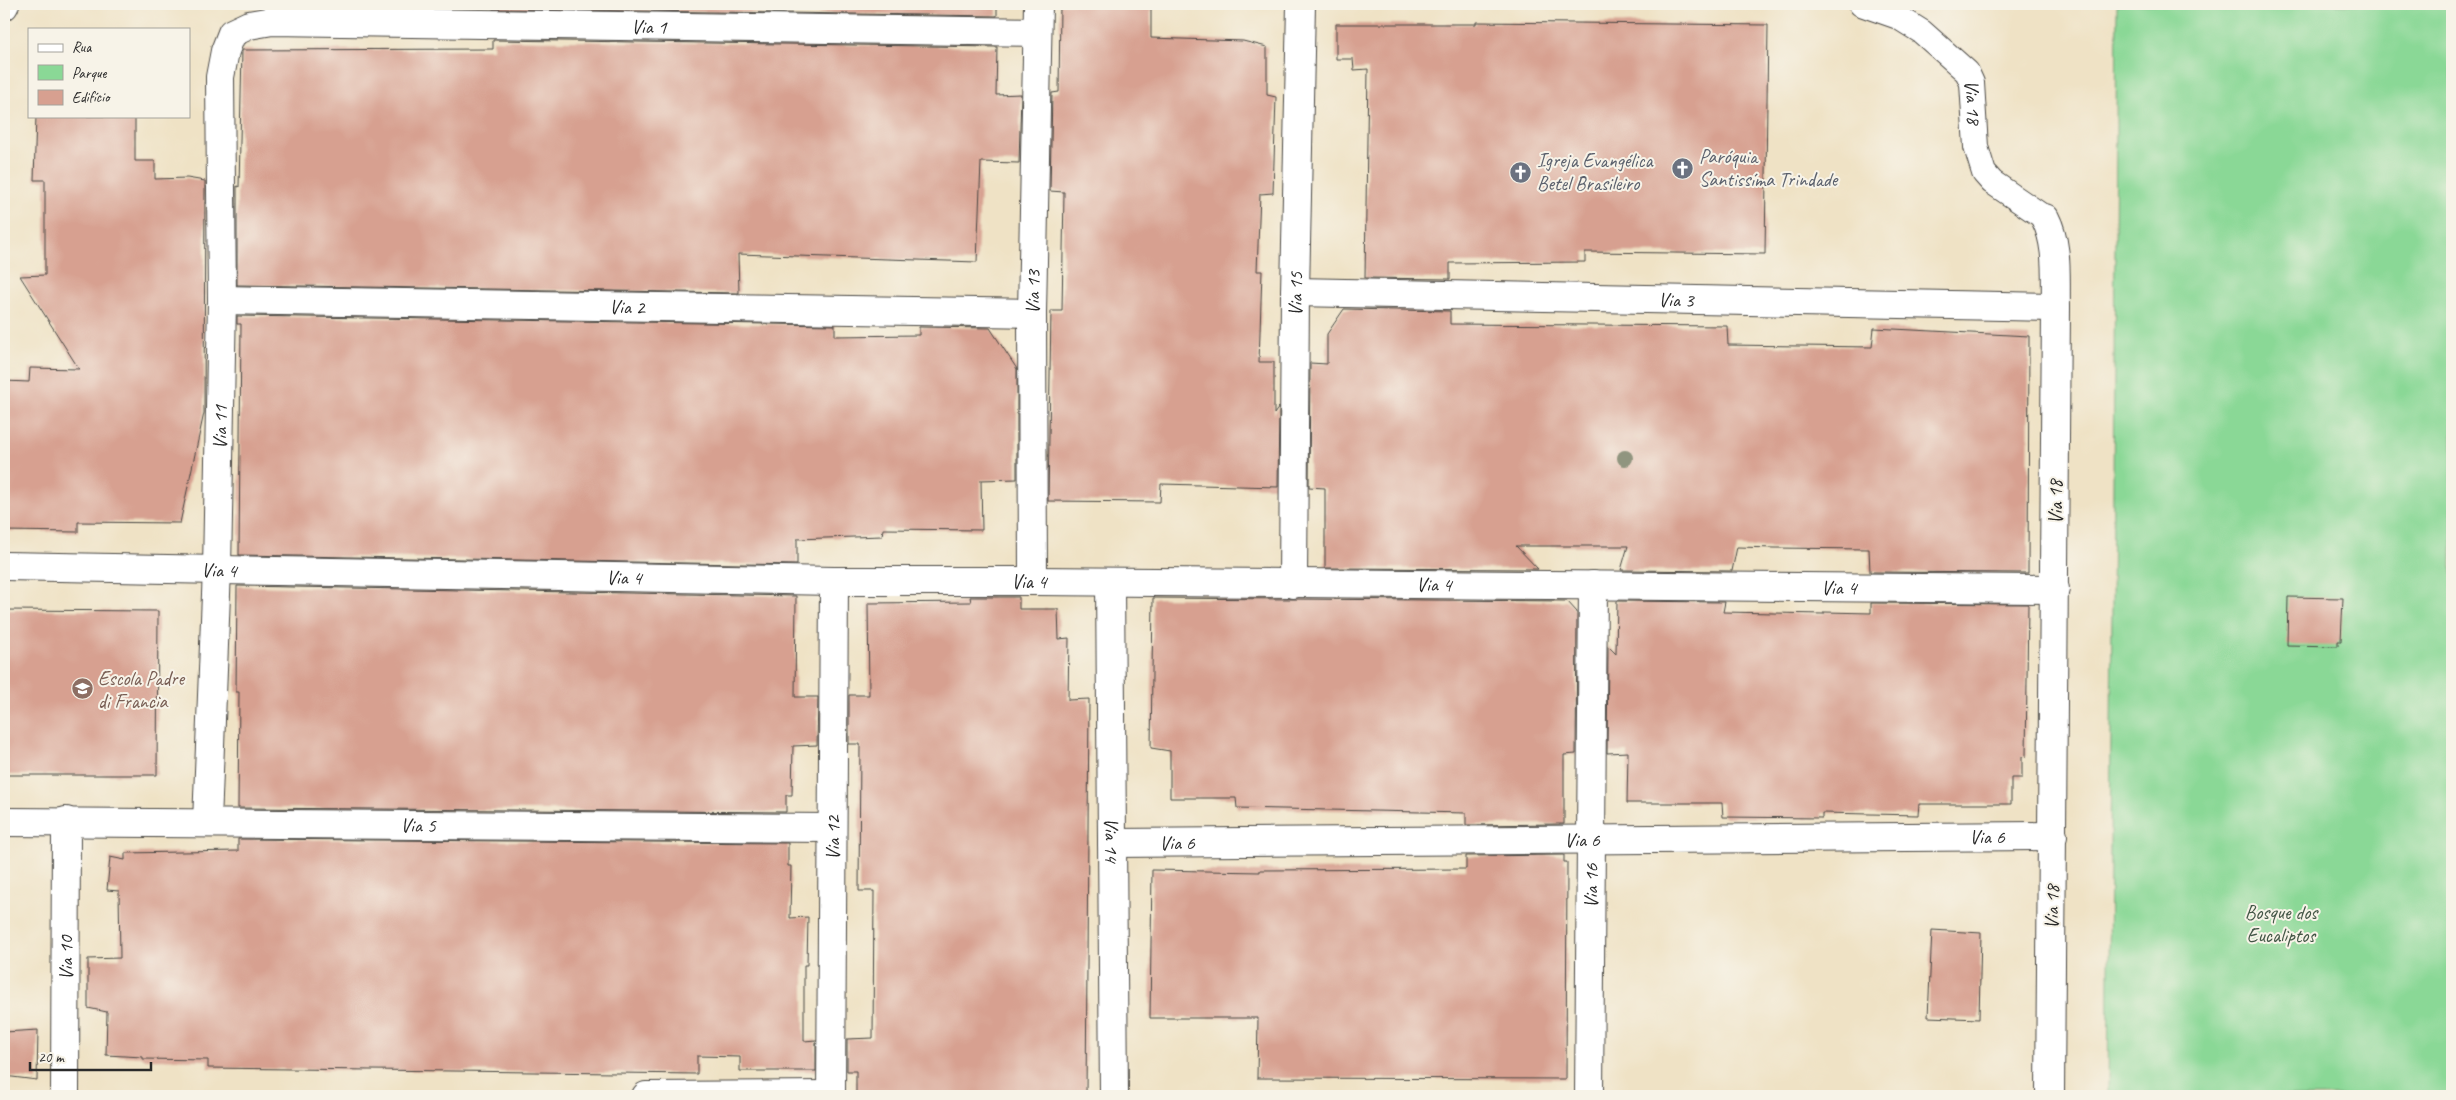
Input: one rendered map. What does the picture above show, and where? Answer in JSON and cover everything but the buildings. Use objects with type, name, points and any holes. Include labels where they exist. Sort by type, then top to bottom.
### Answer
[{"type":"street","name":"Via 13","points":[[1033,581],[1032,313],[1038,4]]},
{"type":"street","name":"Via 15","points":[[1293,584],[1295,292],[1301,4]]},
{"type":"street","name":"Via 1","points":[[232,33],[249,26],[272,21],[1037,32]]},
{"type":"street","name":"Via 11","points":[[207,822],[216,569],[222,300],[220,77],[225,51],[232,33]]},
{"type":"street","name":"Via 18","points":[[2045,218],[2052,231],[2056,308],[2050,1096]]},
{"type":"street","name":"Via 3","points":[[1295,292],[2056,308]]},
{"type":"street","name":"Via 2","points":[[222,300],[1032,313]]},
{"type":"street","name":"Via 4","points":[[4,566],[834,581],[2055,589]]},
{"type":"street","name":"Via 12","points":[[831,1095],[834,581]]},
{"type":"street","name":"Via 14","points":[[1110,582],[1114,1096]]},
{"type":"street","name":"Via 16","points":[[1589,1096],[1593,585]]},
{"type":"street","name":"Via 10","points":[[65,1096],[66,821]]},
{"type":"street","name":"Via 5","points":[[4,822],[832,828]]},
{"type":"street","name":"Via 6","points":[[1112,843],[2053,836]]},
{"type":"street","points":[[646,1096],[831,1095]]},
{"type":"lane","name":"Via 18","points":[[1861,4],[1898,18],[1922,32],[1967,72],[1974,91],[1976,147],[1984,173],[1992,182],[2045,218]]},
{"type":"green space","name":"Bosque dos Eucaliptos","points":[[2117,4],[2452,4],[2452,1096],[2108,1096]]},
{"type":"place","name":"Paróquia Santissíma Trindade","points":[[1683,168]]},
{"type":"place","name":"Igreja Evangélica Betel Brasileiro","points":[[1521,172]]},
{"type":"place","name":"Escola Padre di Francia","points":[[82,689]]}]
